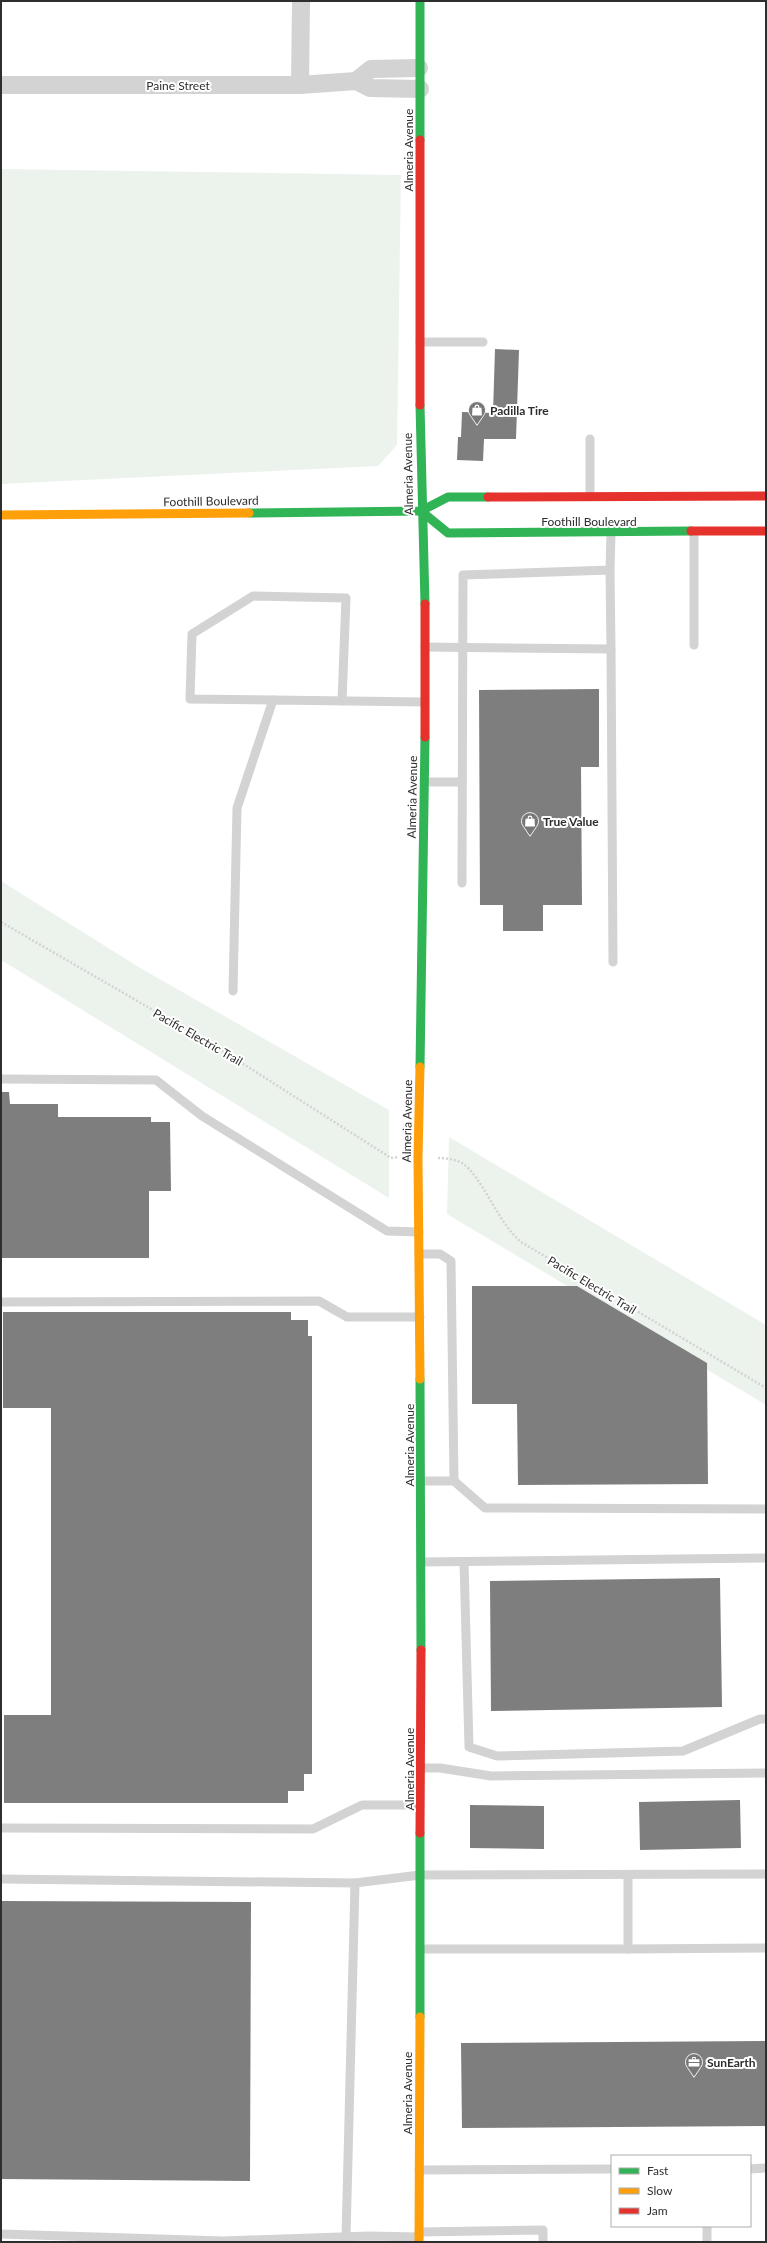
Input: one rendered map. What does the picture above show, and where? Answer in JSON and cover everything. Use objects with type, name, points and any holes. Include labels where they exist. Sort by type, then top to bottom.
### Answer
[{"type":"street","points":[[300,85],[301,1]]},
{"type":"street","name":"Almeria Avenue","points":[[419,2237],[421,1481],[418,1158],[425,702],[421,511],[420,1]]},
{"type":"street","points":[[356,81],[371,69],[419,68]]},
{"type":"street","name":"Paine Street","points":[[1,85],[300,85],[356,81],[370,88],[420,88]]},
{"type":"street","name":"Foothill Boulevard","points":[[1,515],[421,511],[448,497],[766,496]]},
{"type":"street","name":"Foothill Boulevard","points":[[421,511],[448,533],[766,531]]},
{"type":"lane","points":[[420,342],[483,342]]},
{"type":"lane","points":[[590,439],[590,496]]},
{"type":"lane","points":[[694,532],[694,645]]},
{"type":"lane","points":[[611,533],[613,962]]},
{"type":"lane","points":[[462,883],[463,575],[610,570]]},
{"type":"lane","points":[[342,701],[346,598],[253,596],[192,634],[190,699],[342,701],[425,702]]},
{"type":"lane","points":[[425,647],[611,649]]},
{"type":"lane","points":[[233,991],[237,808],[273,700]]},
{"type":"lane","points":[[424,782],[462,782]]},
{"type":"lane","points":[[1,1079],[156,1080],[202,1116],[387,1231],[419,1232]]},
{"type":"lane","points":[[419,1254],[440,1254],[450,1261],[454,1481]]},
{"type":"lane","points":[[1,1302],[319,1301],[347,1317],[420,1317]]},
{"type":"lane","points":[[421,1481],[454,1481],[485,1508],[766,1509]]},
{"type":"lane","points":[[421,1562],[766,1558]]},
{"type":"lane","points":[[464,1562],[470,1748],[497,1756],[683,1751],[760,1719],[766,1719]]},
{"type":"lane","points":[[421,1768],[440,1768],[491,1776],[766,1773]]},
{"type":"lane","points":[[1,1828],[313,1829],[362,1805],[420,1805]]},
{"type":"lane","points":[[1,1879],[355,1883],[420,1875],[766,1874]]},
{"type":"lane","points":[[628,1875],[628,1949]]},
{"type":"lane","points":[[346,2237],[355,1883]]},
{"type":"lane","points":[[420,1949],[766,1948]]},
{"type":"lane","points":[[751,2169],[766,2168]]},
{"type":"lane","points":[[419,2170],[611,2169]]},
{"type":"lane","points":[[707,2227],[708,2242]]},
{"type":"lane","points":[[1,2234],[223,2241],[346,2237],[419,2237],[543,2230],[543,2242]]},
{"type":"path","name":"Pacific Electric Trail","points":[[1,922],[215,1046],[391,1158]]},
{"type":"path","name":"Pacific Electric Trail","points":[[444,1158],[456,1160],[468,1168],[510,1233],[521,1242],[766,1388]]},
{"type":"shaded area","points":[[1,169],[401,175],[397,445],[378,466],[1,484]]},
{"type":"shaded area","points":[[1,881],[142,969],[389,1110],[389,1198],[1,960]]},
{"type":"shaded area","points":[[449,1137],[766,1325],[766,1405],[447,1214]]},
{"type":"building","points":[[495,349],[519,350],[516,439],[484,439],[483,461],[457,460],[458,437],[461,437],[462,412],[493,413]]},
{"type":"building","name":"True Value","points":[[599,689],[599,767],[581,767],[582,905],[543,905],[543,931],[503,931],[503,905],[480,905],[479,690]]},
{"type":"building","points":[[1,1092],[9,1092],[10,1104],[58,1104],[58,1117],[151,1117],[151,1122],[170,1122],[171,1191],[149,1191],[149,1258],[1,1258]]},
{"type":"building","points":[[472,1286],[577,1286],[707,1363],[708,1484],[518,1485],[517,1404],[472,1404]]},
{"type":"building","points":[[3,1312],[291,1312],[291,1320],[308,1320],[308,1336],[312,1336],[312,1774],[304,1774],[304,1791],[288,1791],[288,1803],[4,1803],[4,1715],[51,1715],[51,1408],[3,1408]]},
{"type":"building","points":[[720,1578],[722,1707],[491,1711],[490,1581]]},
{"type":"building","points":[[740,1800],[741,1848],[640,1850],[639,1802]]},
{"type":"building","points":[[470,1805],[544,1806],[544,1849],[470,1848]]},
{"type":"building","points":[[1,1901],[251,1902],[250,2181],[1,2179]]},
{"type":"building","points":[[766,2041],[766,2126],[462,2128],[461,2043]]},
{"type":"traffic: fast","points":[[420,1],[420,140]]},
{"type":"traffic: fast","points":[[420,405],[425,604]]},
{"type":"traffic: fast","points":[[249,513],[421,511],[448,497],[488,497]]},
{"type":"traffic: fast","points":[[421,511],[448,533],[691,531]]},
{"type":"traffic: fast","points":[[420,1067],[425,737]]},
{"type":"traffic: fast","points":[[420,1379],[421,1650]]},
{"type":"traffic: fast","points":[[420,1833],[420,2017]]},
{"type":"traffic: slow","points":[[1,515],[249,513]]},
{"type":"traffic: slow","points":[[420,1067],[418,1158],[420,1379]]},
{"type":"traffic: slow","points":[[419,2242],[420,2017]]},
{"type":"traffic: jam","points":[[420,140],[420,405]]},
{"type":"traffic: jam","points":[[488,497],[766,496]]},
{"type":"traffic: jam","points":[[691,531],[766,531]]},
{"type":"traffic: jam","points":[[425,604],[425,737]]},
{"type":"traffic: jam","points":[[420,1833],[421,1650]]},
{"type":"place","name":"Padilla Tire","points":[[477,425]]},
{"type":"place","name":"True Value","points":[[530,836]]},
{"type":"place","name":"SunEarth","points":[[694,2077]]}]
